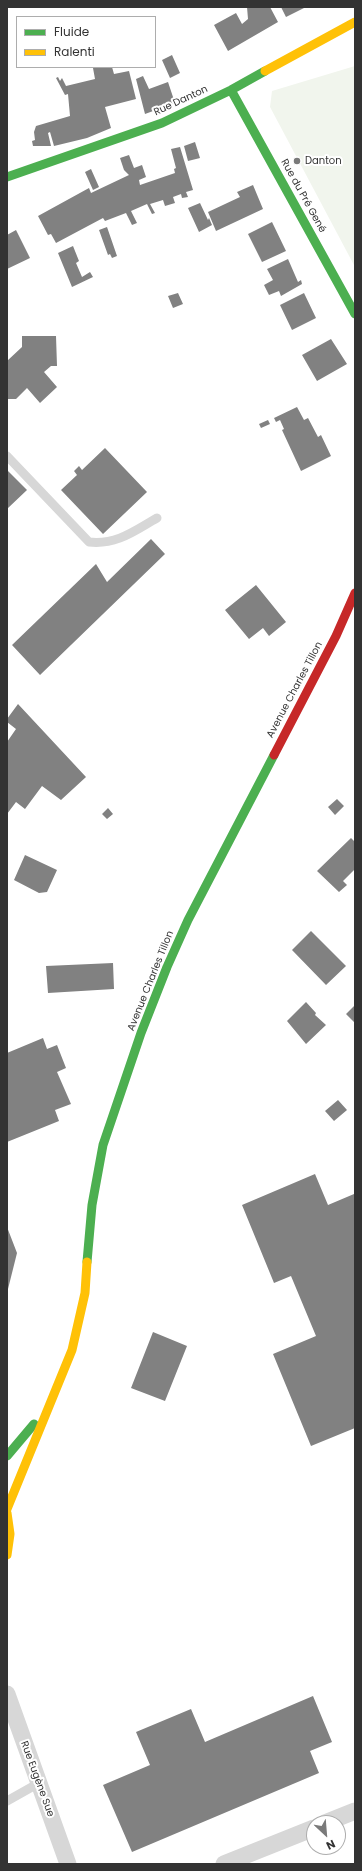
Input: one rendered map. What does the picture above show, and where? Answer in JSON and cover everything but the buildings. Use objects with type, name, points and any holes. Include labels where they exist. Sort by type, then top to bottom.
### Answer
[{"type":"street","name":"Rue Danton","points":[[7,177],[162,123],[231,90],[355,22]]},
{"type":"street","name":"Rue du Pré Gené","points":[[231,90],[355,314]]},
{"type":"street","name":"Avenue Charles Tillon","points":[[7,1509],[72,1350],[83,1300],[92,1204],[103,1145],[147,1018],[188,920],[336,636],[355,593]]},
{"type":"street","name":"Avenue Charles Tillon","points":[[7,1456],[48,1406]]},
{"type":"street","points":[[7,1513],[11,1541],[7,1554]]},
{"type":"street","name":"Rue Eugène Sue","points":[[7,1694],[68,1864]]},
{"type":"street","points":[[345,1815],[355,1811]]},
{"type":"street","points":[[224,1864],[306,1831]]},
{"type":"lane","points":[[7,456],[89,542],[103,543],[118,540],[157,518]]},
{"type":"lane","points":[[7,1801],[39,1783]]},
{"type":"shaded area","points":[[355,66],[355,267],[270,107],[272,91]]},
{"type":"traffic: fast","points":[[7,177],[162,123],[231,90],[265,71]]},
{"type":"traffic: fast","points":[[231,90],[355,314]]},
{"type":"traffic: fast","points":[[87,1262],[92,1205],[103,1145],[141,1033],[167,967],[188,920],[274,755]]},
{"type":"traffic: fast","points":[[7,1456],[34,1424]]},
{"type":"traffic: slow","points":[[265,71],[355,22]]},
{"type":"traffic: slow","points":[[7,1509],[72,1350],[85,1293],[87,1262]]},
{"type":"traffic: slow","points":[[7,1513],[10,1534],[7,1555]]},
{"type":"traffic: jam","points":[[274,755],[336,636],[355,593]]},
{"type":"place","name":"Danton","points":[[297,161]]}]
